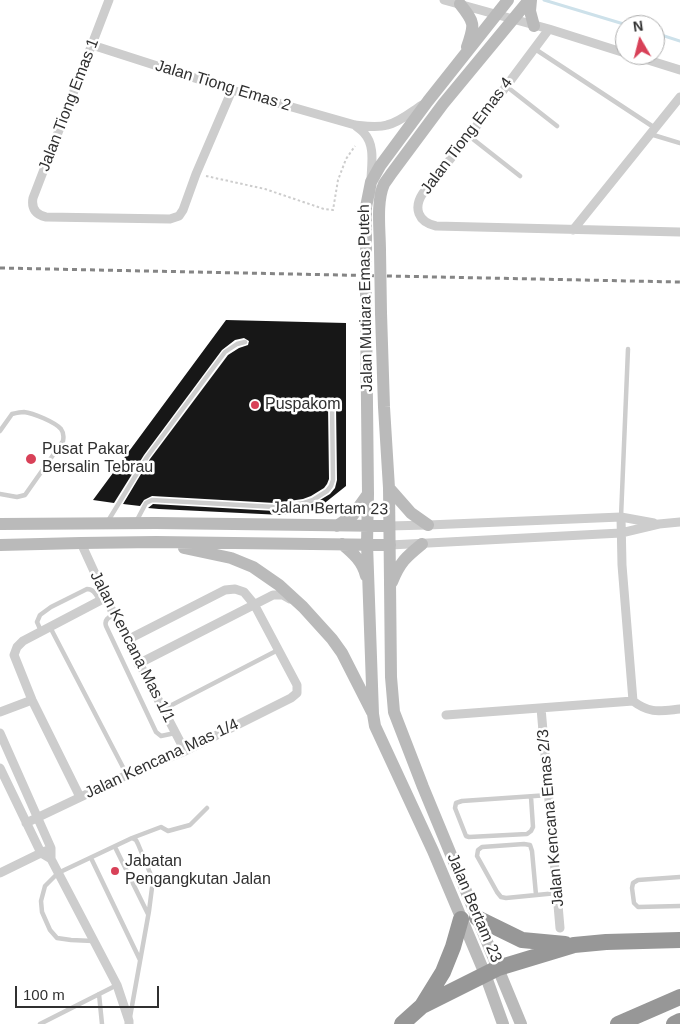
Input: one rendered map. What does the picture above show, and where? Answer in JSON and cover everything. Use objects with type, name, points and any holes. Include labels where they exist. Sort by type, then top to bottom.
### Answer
[{"type":"highway","points":[[477,918],[522,940],[574,944],[680,940]]},
{"type":"highway","points":[[422,1006],[444,972],[460,919]]},
{"type":"highway","points":[[402,1024],[422,1006],[491,971],[574,944]]},
{"type":"highway","points":[[618,1024],[680,997]]},
{"type":"highway","points":[[674,1024],[680,1021]]},
{"type":"street","name":"Jalan Tiong Emas 1","points":[[109,0],[33,198],[32,203],[35,211],[41,216],[170,219],[179,216],[183,210],[196,174]]},
{"type":"street","points":[[444,0],[615,50]]},
{"type":"street","name":"Jalan Mutiara Emas Puteh","points":[[367,544],[366,207],[371,182],[380,166],[428,101],[508,0]]},
{"type":"street","points":[[530,0],[530,11],[534,26]]},
{"type":"street","name":"Jalan Mutiara Emas Puteh","points":[[390,546],[381,313],[379,206],[381,196],[384,185],[443,104],[530,0]]},
{"type":"street","points":[[460,4],[471,18],[472,25],[472,34],[464,54]]},
{"type":"street","name":"Jalan Tiong Emas 4","points":[[549,30],[419,199],[418,210],[423,221],[436,226],[573,230]]},
{"type":"street","name":"Jalan Tiong Emas 2","points":[[92,45],[232,90],[354,125],[386,125],[398,120],[428,101]]},
{"type":"street","points":[[664,65],[680,70]]},
{"type":"street","points":[[196,174],[232,90]]},
{"type":"street","points":[[573,230],[680,97]]},
{"type":"street","points":[[354,125],[369,140],[372,152],[371,182]]},
{"type":"street","points":[[573,230],[680,232]]},
{"type":"street","points":[[389,488],[411,513],[428,525]]},
{"type":"street","points":[[337,526],[353,515],[368,494]]},
{"type":"street","points":[[621,517],[622,565],[633,701]]},
{"type":"street","name":"Jalan Bertam 23","points":[[1,523],[389,526],[621,517],[659,524]]},
{"type":"street","name":"Jalan Bertam 23","points":[[0,545],[156,542],[367,544],[390,546],[621,532],[659,524],[680,522]]},
{"type":"street","points":[[156,542],[231,558],[253,568],[279,585],[303,607],[332,639],[342,653],[373,714]]},
{"type":"street","name":"Jalan Kencana Mas 1/1","points":[[81,543],[103,599],[114,615],[184,751]]},
{"type":"street","points":[[342,544],[353,553],[364,568],[369,588]]},
{"type":"street","name":"Jalan Bertam 23","points":[[367,544],[375,726],[433,851],[460,919],[520,1022]]},
{"type":"street","points":[[390,588],[404,558],[422,544]]},
{"type":"street","name":"Jalan Bertam 23","points":[[390,546],[391,677],[394,712],[477,918],[503,1024]]},
{"type":"street","points":[[127,640],[225,590],[235,589],[244,592],[254,604],[278,650]]},
{"type":"street","points":[[138,664],[273,595],[278,594],[288,598],[303,607]]},
{"type":"street","points":[[80,797],[32,700],[14,655],[17,647],[23,640],[103,599]]},
{"type":"street","name":"Jalan Kencana Mas 1/4","points":[[26,823],[184,751],[291,698],[297,693],[297,685],[278,650]]},
{"type":"street","points":[[0,712],[32,700]]},
{"type":"street","points":[[446,715],[633,701],[642,708],[655,711],[680,709]]},
{"type":"street","name":"Jalan Kencana Emas 2/3","points":[[542,708],[560,928]]},
{"type":"street","points":[[0,733],[51,848],[51,859],[117,985],[129,1023]]},
{"type":"street","points":[[0,768],[41,852],[51,859]]},
{"type":"street","points":[[0,873],[51,848]]},
{"type":"lane","points":[[534,48],[653,131],[680,143]]},
{"type":"lane","points":[[506,86],[558,126]]},
{"type":"lane","points":[[469,136],[520,176]]},
{"type":"lane","points":[[106,524],[146,457],[226,352],[237,344],[245,342]]},
{"type":"lane","points":[[621,517],[628,348]]},
{"type":"lane","points":[[136,524],[146,503],[150,500],[275,506],[304,503],[321,495],[331,486],[334,474],[332,404]]},
{"type":"lane","points":[[0,431],[12,414],[24,412],[56,425],[62,431],[64,437],[25,495],[17,497],[0,494]]},
{"type":"lane","points":[[41,632],[37,622],[40,615],[87,589],[93,590],[103,599]]},
{"type":"lane","points":[[114,615],[107,618],[106,626],[156,732],[161,736],[175,733]]},
{"type":"lane","points":[[50,627],[127,776]]},
{"type":"lane","points":[[163,710],[278,650]]},
{"type":"lane","points":[[531,796],[533,827],[527,834],[469,838],[466,836],[455,808],[456,803],[462,801],[531,796],[549,795]]},
{"type":"lane","points":[[95,941],[57,938],[50,930],[42,912],[41,901],[45,886],[58,873],[132,838],[161,827],[168,831],[190,825],[207,808]]},
{"type":"lane","points":[[129,1023],[153,880],[136,840],[132,838]]},
{"type":"lane","points":[[536,895],[530,845],[482,846],[478,850],[477,856],[501,897],[506,898],[557,893]]},
{"type":"lane","points":[[116,846],[148,914]]},
{"type":"lane","points":[[91,858],[140,960]]},
{"type":"lane","points":[[680,877],[638,880],[632,888],[634,903],[638,907],[680,906]]},
{"type":"lane","points":[[40,1024],[117,985]]},
{"type":"lane","points":[[98,994],[102,1024]]},
{"type":"path","points":[[196,174],[265,189],[324,209],[333,210],[338,180],[346,159],[354,146]]},
{"type":"building","name":"Puspakom","points":[[226,320],[346,323],[346,486],[316,510],[282,515],[148,508],[153,504],[275,511],[305,507],[315,503],[330,494],[335,488],[337,480],[336,404],[331,400],[328,404],[329,479],[324,488],[311,496],[275,503],[152,496],[144,500],[140,506],[123,504],[150,459],[228,355],[248,345],[249,341],[244,338],[235,340],[222,350],[144,455],[114,503],[93,500]]},
{"type":"waterway","points":[[544,0],[615,21]]},
{"type":"waterway","points":[[665,36],[680,41]]},
{"type":"railway","points":[[0,268],[680,282]]},
{"type":"place","name":"Puspakom","points":[[255,405]]},
{"type":"place","name":"Pusat Pakar Bersalin Tebrau","points":[[31,459]]},
{"type":"place","name":"Jabatan Pengangkutan Jalan","points":[[115,871]]}]
